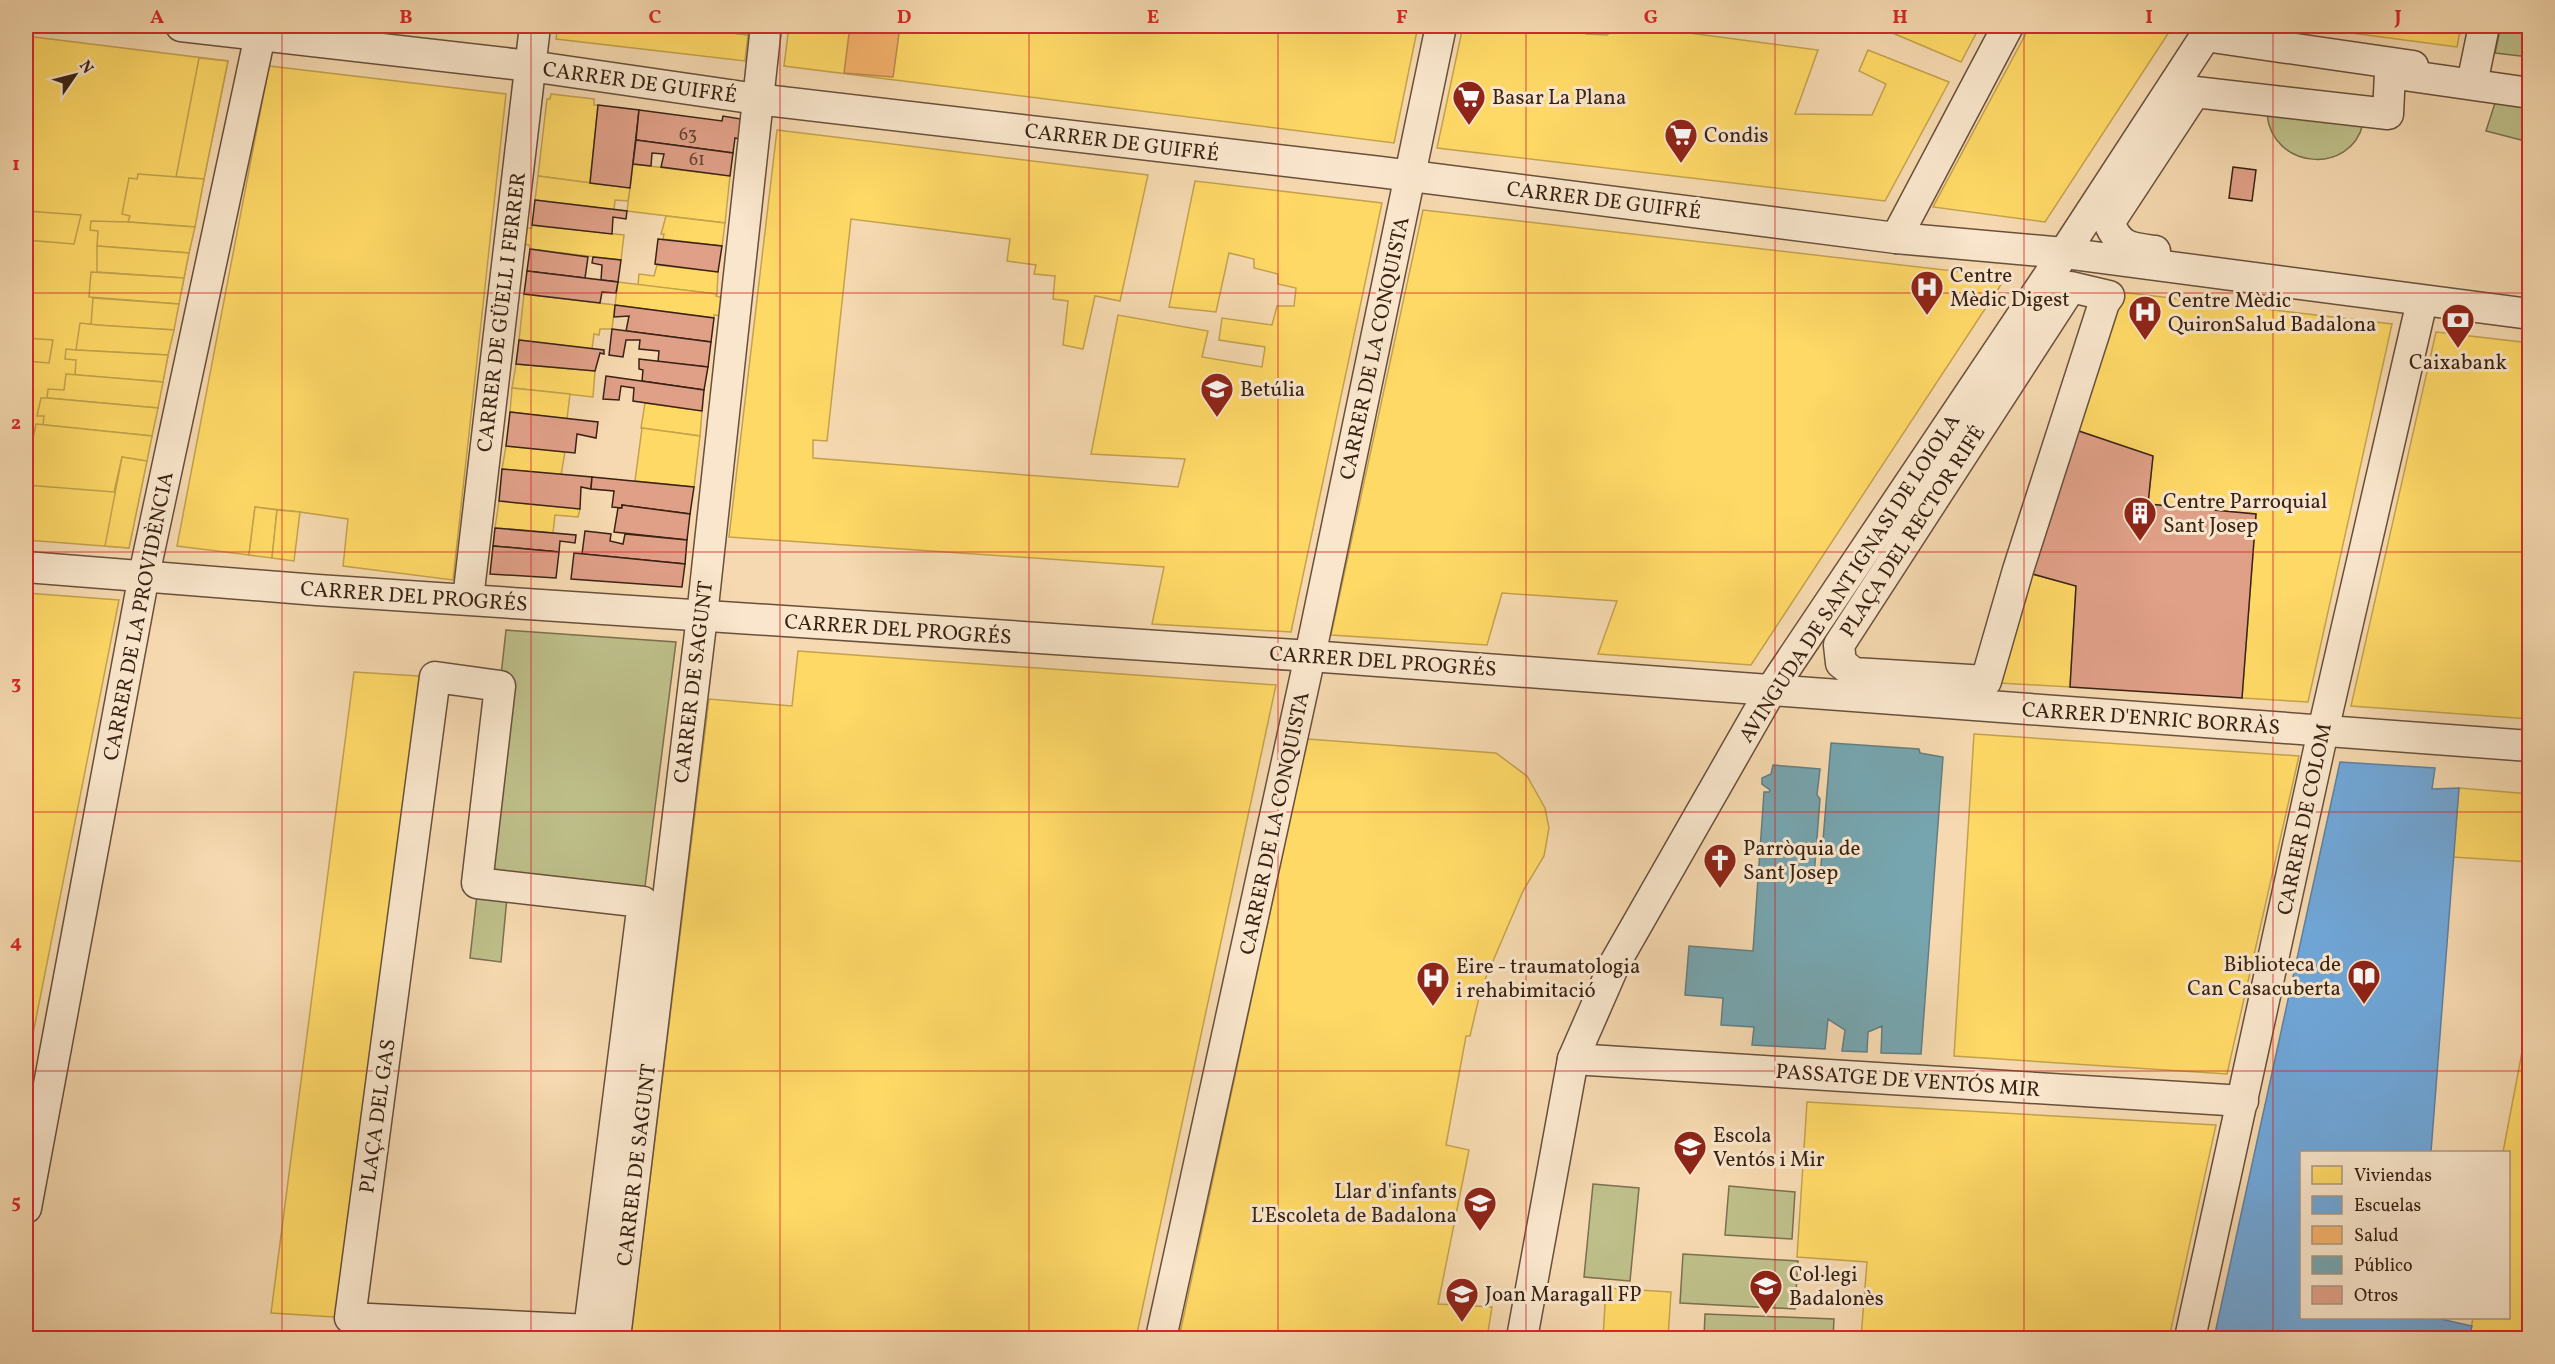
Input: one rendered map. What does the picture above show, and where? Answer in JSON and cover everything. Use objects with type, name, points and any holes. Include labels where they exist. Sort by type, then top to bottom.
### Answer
[{"type":"street","name":"CARRER DE GUIFRÉ","points":[[181,26],[261,30],[757,99],[1408,176],[1896,238],[2064,253],[2529,314]]},
{"type":"street","name":"CARRER DE GÜELL I FERRER","points":[[468,599],[535,26]]},
{"type":"street","name":"CARRER DE SAGUNT","points":[[615,1338],[702,616],[766,26]]},
{"type":"street","name":"CARRER DE LA CONQUISTA","points":[[1161,1338],[1310,656],[1441,26]]},
{"type":"street","points":[[1896,238],[2008,26]]},
{"type":"street","points":[[2474,74],[2484,26]]},
{"type":"street","name":"CARRER DE LA PROVIDÈNCIA","points":[[26,1208],[144,575],[261,30]]},
{"type":"street","points":[[2208,31],[2529,81]]},
{"type":"street","name":"AVINGUDA DE SANT IGNASI DE LOIOLA","points":[[1521,1338],[1573,1059],[1615,963],[1772,690],[2064,253],[2208,31]]},
{"type":"street","points":[[2529,93],[2390,73],[2388,114],[2195,92],[2109,223],[2115,238],[2134,248],[2529,297]]},
{"type":"street","name":"PLAÇA DEL RECTOR RIFÉ","points":[[2071,287],[2109,296],[2104,303],[2022,559],[1986,681],[1854,674],[1841,663],[1839,645],[2071,287]]},
{"type":"street","name":"CARRER DE COLOM","points":[[2190,1338],[2323,730],[2422,301]]},
{"type":"street","name":"CARRER DEL PROGRÉS","points":[[26,567],[1772,690]]},
{"type":"street","name":"PLAÇA DEL GAS","points":[[435,677],[500,686],[477,883],[643,902],[589,1330],[350,1318],[435,677]]},
{"type":"street","name":"CARRER D'ENRIC BORRÀS","points":[[1772,690],[2323,730],[2449,742],[2529,746]]},
{"type":"street","name":"PASSATGE DE VENTÓS MIR","points":[[1573,1059],[2242,1101]]},
{"type":"green space","points":[[2501,26],[2529,26],[2529,57],[2495,53]]},
{"type":"green space","points":[[2495,103],[2529,107],[2529,142],[2486,131]]},
{"type":"green space","points":[[2267,114],[2363,124],[2355,141],[2343,152],[2328,158],[2312,159],[2296,155],[2282,146],[2272,132]]},
{"type":"green space","points":[[506,630],[676,642],[643,902],[508,886],[501,962],[470,958]]},
{"type":"green space","points":[[1593,1184],[1639,1188],[1630,1281],[1584,1277]]},
{"type":"green space","points":[[1729,1186],[1795,1192],[1792,1239],[1725,1235]]},
{"type":"green space","points":[[1683,1254],[1798,1261],[1795,1309],[1680,1303]]},
{"type":"green space","points":[[1705,1314],[1834,1319],[1833,1338],[1704,1338]]},
{"type":"building: Viviendas","points":[[453,26],[515,26],[514,33]]},
{"type":"building: Viviendas","points":[[558,26],[675,26],[748,35],[745,61],[556,39]]},
{"type":"building: Viviendas","points":[[675,26],[749,26],[748,35]]},
{"type":"building: Viviendas","points":[[789,26],[1418,26],[1394,143],[784,66]]},
{"type":"building: Viviendas","points":[[1463,26],[1588,26],[1586,34],[1607,35],[1618,26],[1636,26],[1818,50],[1795,114],[1872,115],[1886,84],[1859,71],[1868,50],[1949,82],[1885,201],[1437,148]]},
{"type":"building: Viviendas","points":[[1876,26],[1980,26],[1961,62]]},
{"type":"building: Viviendas","points":[[2030,26],[2173,26],[2045,222],[1933,207]]},
{"type":"building: Viviendas","points":[[2330,26],[2461,26],[2457,47],[2329,30]]},
{"type":"building: Viviendas","points":[[26,36],[228,61],[129,548],[26,540]]},
{"type":"building: Viviendas","points":[[199,58],[228,61],[204,179],[176,177]]},
{"type":"building: Viviendas","points":[[269,66],[506,94],[453,580],[343,566],[348,519],[300,512],[255,507],[249,555],[177,546]]},
{"type":"building: Viviendas","points":[[551,94],[594,99],[594,105],[598,105],[590,183],[538,176],[547,99],[550,99]]},
{"type":"building: Viviendas","points":[[777,130],[1148,175],[1120,301],[1095,296],[1083,349],[1063,345],[1068,301],[1053,299],[1055,276],[1034,274],[1036,265],[1007,261],[1010,239],[851,219],[827,441],[813,440],[813,458],[1178,487],[1185,459],[1091,454],[1118,315],[1208,331],[1202,357],[1262,367],[1265,347],[1219,340],[1222,318],[1272,325],[1277,306],[1294,306],[1296,288],[1278,284],[1278,274],[1254,268],[1254,259],[1229,253],[1216,312],[1169,307],[1195,181],[1382,203],[1291,632],[1152,624],[1164,567],[729,537]]},
{"type":"building: Viviendas","points":[[633,164],[730,176],[725,223],[627,211]]},
{"type":"building: Viviendas","points":[[138,174],[204,179],[195,227],[128,222],[130,216],[122,214],[129,178],[137,179]]},
{"type":"building: Viviendas","points":[[538,176],[630,188],[628,201],[615,200],[614,210],[535,200]]},
{"type":"building: Viviendas","points":[[1423,210],[2006,277],[1751,665],[1598,654],[1617,601],[1502,593],[1487,645],[1331,635]]},
{"type":"building: Viviendas","points":[[26,211],[81,215],[74,244],[26,240]]},
{"type":"building: Viviendas","points":[[666,216],[725,223],[722,246],[663,239],[664,234],[661,234]]},
{"type":"building: Viviendas","points":[[91,221],[195,227],[189,253],[97,246],[98,231],[90,230]]},
{"type":"building: Viviendas","points":[[532,225],[624,235],[621,260],[530,249],[529,245],[524,244],[526,228],[532,228]]},
{"type":"building: Viviendas","points":[[97,246],[189,253],[184,278],[97,272]]},
{"type":"building: Viviendas","points":[[657,265],[718,272],[717,294],[638,285],[639,274],[654,276]]},
{"type":"building: Viviendas","points":[[91,272],[184,278],[179,304],[89,297]]},
{"type":"building: Viviendas","points":[[618,282],[717,294],[716,296],[723,298],[720,316],[714,315],[714,318],[615,305]]},
{"type":"building: Viviendas","points":[[2120,292],[2392,324],[2308,702],[2242,698],[2256,514],[2148,504],[2153,456],[2064,426]]},
{"type":"building: Viviendas","points":[[524,294],[615,305],[612,329],[600,329],[599,335],[594,334],[592,349],[519,340]]},
{"type":"building: Viviendas","points":[[93,298],[179,304],[174,330],[91,325]]},
{"type":"building: Viviendas","points":[[80,323],[174,330],[168,355],[76,350]]},
{"type":"building: Viviendas","points":[[2436,332],[2530,343],[2530,719],[2351,706]]},
{"type":"building: Viviendas","points":[[26,338],[53,340],[49,363],[26,361]]},
{"type":"building: Viviendas","points":[[66,349],[168,355],[163,382],[75,375],[76,360],[65,359]]},
{"type":"building: Viviendas","points":[[516,364],[595,371],[593,397],[512,388]]},
{"type":"building: Viviendas","points":[[66,374],[163,382],[158,408],[47,398],[48,389],[64,390]]},
{"type":"building: Viviendas","points":[[512,388],[570,394],[567,419],[510,412]]},
{"type":"building: Viviendas","points":[[41,398],[158,408],[152,436],[43,425],[44,416],[37,416]]},
{"type":"building: Viviendas","points":[[645,403],[702,411],[700,436],[641,428]]},
{"type":"building: Viviendas","points":[[36,424],[152,436],[147,461],[122,457],[114,492],[26,485],[26,472]]},
{"type":"building: Viviendas","points":[[642,428],[700,436],[694,487],[635,481]]},
{"type":"building: Viviendas","points":[[506,446],[565,452],[561,475],[502,469]]},
{"type":"building: Viviendas","points":[[122,457],[147,461],[129,548],[105,546]]},
{"type":"building: Viviendas","points":[[499,501],[580,509],[578,517],[555,515],[553,533],[495,528]]},
{"type":"building: Viviendas","points":[[255,507],[277,510],[272,558],[249,555]]},
{"type":"building: Viviendas","points":[[277,510],[300,512],[294,561],[272,558]]},
{"type":"building: Viviendas","points":[[2018,570],[2076,586],[2070,687],[1999,683]]},
{"type":"building: Viviendas","points":[[26,593],[119,600],[26,1069]]},
{"type":"building: Viviendas","points":[[798,651],[1276,685],[1136,1338],[722,1338],[631,1334],[709,699],[792,706]]},
{"type":"building: Viviendas","points":[[354,672],[435,677],[350,1318],[271,1313]]},
{"type":"building: Viviendas","points":[[1974,734],[2299,756],[2227,1074],[1954,1056]]},
{"type":"building: Viviendas","points":[[1307,739],[1496,753],[1527,776],[1545,808],[1549,828],[1544,856],[1523,891],[1481,989],[1470,1036],[1466,1036],[1446,1145],[1469,1150],[1438,1304],[1492,1307],[1487,1338],[1179,1338]]},
{"type":"building: Viviendas","points":[[2459,788],[2530,794],[2530,862],[2453,857]]},
{"type":"building: Viviendas","points":[[2530,1010],[2530,1338],[2469,1338],[2473,1319],[2510,1319],[2510,1151],[2503,1151]]},
{"type":"building: Viviendas","points":[[1807,1102],[2216,1125],[2169,1338],[1861,1338],[1867,1262],[1797,1257]]},
{"type":"building: Viviendas","points":[[1606,1288],[1671,1292],[1668,1338],[1603,1338]]},
{"type":"building: Escuelas","name":"Biblioteca de Can Casacuberta","points":[[2340,762],[2435,768],[2432,789],[2459,788],[2431,1151],[2300,1151],[2300,1319],[2440,1319],[2472,1326],[2469,1338],[2214,1338]]},
{"type":"building: Salud","points":[[850,26],[900,26],[893,77],[844,73]]},
{"type":"building: Público","points":[[1831,743],[1919,749],[1920,753],[1943,757],[1921,1054],[1881,1053],[1882,1026],[1868,1032],[1867,1052],[1842,1051],[1845,1030],[1828,1019],[1825,1049],[1752,1045],[1754,1027],[1721,1025],[1723,998],[1685,995],[1689,946],[1753,951],[1764,792],[1770,790],[1762,784],[1762,778],[1771,774],[1773,765],[1820,769],[1814,876],[1820,877]]},
{"type":"building: Otros","points":[[598,105],[639,110],[630,188],[590,183]]},
{"type":"building: Otros","points":[[639,110],[722,121],[723,116],[741,119],[739,139],[735,138],[733,153],[636,140]]},
{"type":"building: Otros","points":[[636,140],[733,153],[730,176],[661,167],[664,154],[652,153],[651,166],[633,164]]},
{"type":"building: Otros","points":[[2233,167],[2256,170],[2252,201],[2229,198]]},
{"type":"building: Otros","points":[[535,200],[627,211],[626,219],[613,217],[612,234],[532,225]]},
{"type":"building: Otros","points":[[658,239],[722,246],[718,272],[655,264]]},
{"type":"building: Otros","points":[[530,249],[588,257],[585,278],[527,271]]},
{"type":"building: Otros","points":[[593,257],[621,260],[618,282],[601,280],[602,265],[592,263]]},
{"type":"building: Otros","points":[[527,271],[618,282],[616,293],[602,292],[600,303],[524,294]]},
{"type":"building: Otros","points":[[615,305],[714,318],[711,342],[626,331],[629,316],[614,317]]},
{"type":"building: Otros","points":[[612,329],[711,342],[708,367],[658,362],[659,351],[639,349],[640,340],[626,340],[623,357],[609,355]]},
{"type":"building: Otros","points":[[519,340],[604,350],[604,354],[600,353],[595,371],[516,364]]},
{"type":"building: Otros","points":[[639,359],[708,367],[704,390],[642,381],[643,370],[639,369]]},
{"type":"building: Otros","points":[[606,376],[704,390],[702,411],[633,401],[634,388],[621,386],[619,400],[603,399]]},
{"type":"building: Otros","points":[[510,412],[598,422],[596,438],[577,434],[575,453],[506,446]]},
{"type":"building: Otros","name":"Centre Parroquial Sant Josep","points":[[2064,426],[2153,456],[2148,504],[2256,514],[2242,698],[2070,687],[2076,586],[2018,570]]},
{"type":"building: Otros","points":[[502,469],[592,477],[591,489],[581,487],[580,509],[499,501]]},
{"type":"building: Otros","points":[[592,477],[694,487],[690,514],[622,505],[622,508],[612,507],[614,491],[591,489]]},
{"type":"building: Otros","points":[[622,505],[690,514],[687,540],[614,532],[618,508],[622,508]]},
{"type":"building: Otros","points":[[495,528],[576,535],[575,543],[560,541],[559,552],[493,546]]},
{"type":"building: Otros","points":[[585,531],[611,534],[610,541],[623,544],[625,534],[687,540],[685,564],[582,554]]},
{"type":"building: Otros","points":[[493,546],[559,552],[556,578],[490,574]]},
{"type":"building: Otros","points":[[574,553],[685,564],[682,587],[571,579]]},
{"type":"place","name":"Basar La Plana","points":[[1469,126]]},
{"type":"place","name":"Condis","points":[[1681,164]]},
{"type":"place","name":"Centre Mèdic Digest","points":[[1927,316]]},
{"type":"place","name":"Centre Mèdic QuironSalud Badalona","points":[[2145,341]]},
{"type":"place","name":"Caixabank","points":[[2458,349]]},
{"type":"place","name":"Betúlia","points":[[1217,418]]},
{"type":"place","name":"Centre Parroquial Sant Josep","points":[[2140,542]]},
{"type":"place","name":"Parròquia de Sant Josep","points":[[1720,889]]},
{"type":"place","name":"Biblioteca de Can Casacuberta","points":[[2364,1005]]},
{"type":"place","name":"Eire - traumatologia i rehabimitació","points":[[1433,1007]]},
{"type":"place","name":"Escola Ventós i Mir","points":[[1690,1176]]},
{"type":"place","name":"Llar d'infants L'Escoleta de Badalona","points":[[1480,1232]]},
{"type":"place","name":"Col·legi Badalonès","points":[[1766,1315]]},
{"type":"place","name":"Joan Maragall FP","points":[[1462,1323]]}]
